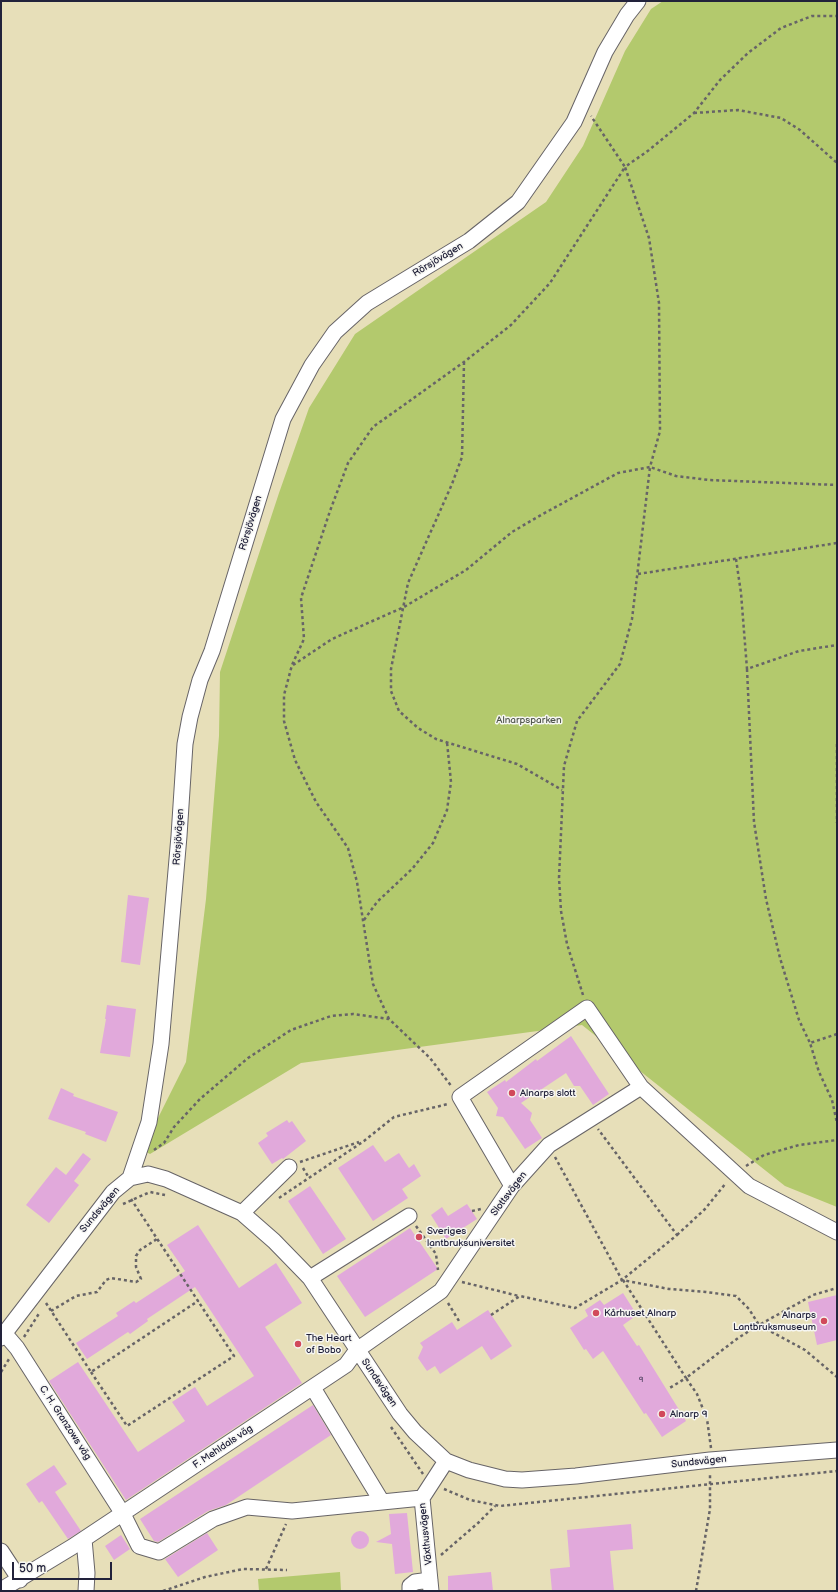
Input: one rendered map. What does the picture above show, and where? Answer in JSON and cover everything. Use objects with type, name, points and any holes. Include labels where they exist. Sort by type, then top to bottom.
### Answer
[{"type":"street","name":"Rörsjövägen","points":[[130,1178],[149,1122],[161,1044],[179,844],[185,744],[190,717],[200,680],[212,650],[283,419],[312,365],[335,332],[367,303],[469,241],[518,202],[574,122],[626,8],[638,1]]},
{"type":"street","points":[[512,1186],[461,1100],[587,1008],[641,1087],[749,1186],[837,1232]]},
{"type":"street","name":"Slottsvägen","points":[[357,1350],[445,1285],[512,1186],[549,1145],[641,1087]]},
{"type":"street","points":[[242,1213],[294,1164]]},
{"type":"street","name":"Sundsvägen","points":[[3,1336],[113,1192],[130,1178],[148,1174],[166,1179],[242,1213],[274,1241],[310,1278],[400,1414],[415,1432],[446,1461],[487,1475],[522,1480],[576,1476],[710,1460],[837,1450]]},
{"type":"street","points":[[310,1278],[409,1216]]},
{"type":"street","name":"C. H. Granzows väg","points":[[3,1336],[17,1348],[123,1514],[139,1546],[159,1552],[213,1519],[247,1507],[292,1511],[422,1498]]},
{"type":"street","name":"F. Mehldals väg","points":[[1,1590],[20,1580],[123,1514],[313,1388],[346,1365],[357,1350]]},
{"type":"street","points":[[313,1388],[382,1502]]},
{"type":"street","name":"Växthusvägen","points":[[431,1586],[422,1498],[446,1461]]},
{"type":"street","points":[[84,1539],[87,1573],[86,1591]]},
{"type":"street","points":[[1,1551],[20,1580]]},
{"type":"street","points":[[410,1591],[410,1586],[415,1582],[431,1586]]},
{"type":"path","points":[[272,1202],[364,1141],[394,1116],[461,1100],[430,1058],[389,1019],[372,984],[364,920],[357,882],[348,848],[316,802],[293,753],[284,721],[284,695],[292,665],[304,639],[300,598],[348,463],[373,427],[464,362],[512,325],[550,283],[625,167],[649,150],[694,113],[720,80],[748,53],[781,28],[812,16],[837,16]]},
{"type":"path","points":[[582,104],[625,167],[649,238],[659,303],[660,432],[650,467],[632,619],[620,664],[577,721],[564,766],[559,878],[561,911],[567,944],[587,1008]]},
{"type":"path","points":[[694,113],[738,110],[781,118],[800,130],[837,163]]},
{"type":"path","points":[[464,362],[462,457],[452,484],[408,583],[391,669],[391,691],[400,711],[418,728],[436,739],[517,764],[562,790]]},
{"type":"path","points":[[292,665],[332,639],[404,607],[466,570],[512,532],[618,473],[650,467],[676,476],[709,480],[837,484]]},
{"type":"path","points":[[638,574],[837,543]]},
{"type":"path","points":[[736,559],[741,593],[754,822],[766,899],[780,958],[799,1020],[810,1043],[819,1072],[832,1100],[837,1123]]},
{"type":"path","points":[[746,668],[799,651],[837,645]]},
{"type":"path","points":[[364,920],[376,902],[412,869],[433,843],[447,810],[450,789],[447,742]]},
{"type":"path","points":[[837,744],[837,824]]},
{"type":"path","points":[[148,1174],[150,1154],[164,1143],[174,1127],[200,1099],[231,1071],[270,1043],[306,1023],[331,1016],[353,1014],[389,1019]]},
{"type":"path","points":[[810,1043],[837,1034]]},
{"type":"path","points":[[445,1285],[520,1296],[575,1308],[622,1280],[677,1235],[590,1119]]},
{"type":"path","points":[[309,1178],[294,1164],[364,1141]]},
{"type":"path","points":[[549,1145],[622,1280],[697,1394],[707,1419],[711,1440],[710,1509],[696,1591]]},
{"type":"path","points":[[121,1206],[124,1202],[150,1192],[169,1196]]},
{"type":"path","points":[[46,1303],[127,1426],[234,1356],[131,1200]]},
{"type":"path","points":[[409,1216],[436,1254],[445,1285],[459,1321]]},
{"type":"path","points":[[51,1311],[76,1296],[97,1292],[106,1280],[112,1278],[136,1282],[141,1279],[136,1267],[136,1256],[140,1250],[157,1239]]},
{"type":"path","points":[[622,1280],[669,1289],[736,1296],[749,1309],[759,1325],[805,1350],[837,1377]]},
{"type":"path","points":[[668,1389],[686,1378],[738,1338],[759,1325],[813,1295],[837,1288]]},
{"type":"path","points":[[1,1372],[50,1296]]},
{"type":"path","points":[[491,1315],[520,1296]]},
{"type":"path","points":[[91,1372],[198,1301]]},
{"type":"path","points":[[711,1484],[837,1471]]},
{"type":"path","points":[[428,1563],[447,1550],[495,1505]]},
{"type":"path","points":[[266,1570],[292,1511]]},
{"type":"path","points":[[163,1591],[205,1577],[243,1569],[287,1570]]},
{"type":"green space","name":"Alnarpsparken","points":[[663,1],[837,1],[837,1207],[785,1186],[582,1025],[301,1063],[150,1154],[142,1150],[186,1062],[206,899],[219,736],[220,672],[279,493],[309,408],[355,334],[546,202],[583,146],[625,51],[651,9]]},
{"type":"green space","points":[[340,1572],[341,1591],[259,1591],[258,1579]]},
{"type":"building","points":[[128,895],[149,898],[140,965],[121,962]]},
{"type":"building","points":[[107,1005],[136,1009],[130,1057],[100,1053]]},
{"type":"building","name":"Alnarps slott","points":[[571,1036],[609,1094],[593,1105],[580,1086],[574,1086],[566,1073],[521,1103],[532,1113],[530,1120],[542,1138],[525,1149],[503,1117],[496,1116],[498,1108],[487,1092],[505,1080],[506,1082],[536,1059],[537,1061]]},
{"type":"building","points":[[61,1088],[74,1094],[73,1096],[118,1112],[106,1142],[85,1134],[86,1132],[48,1119]]},
{"type":"building","points":[[287,1120],[289,1123],[292,1121],[306,1141],[283,1159],[282,1158],[272,1164],[258,1143],[268,1136],[266,1133]]},
{"type":"building","points":[[373,1145],[385,1162],[399,1153],[409,1168],[414,1164],[421,1176],[402,1189],[408,1198],[373,1221],[338,1168]]},
{"type":"building","points":[[83,1153],[91,1159],[74,1181],[79,1185],[49,1223],[26,1205],[56,1167],[66,1175]]},
{"type":"building","points":[[310,1186],[346,1239],[323,1254],[288,1201]]},
{"type":"building","points":[[467,1204],[477,1219],[446,1239],[431,1215],[442,1207],[448,1216]]},
{"type":"building","points":[[198,1225],[239,1288],[276,1263],[302,1303],[265,1327],[302,1383],[126,1500],[49,1381],[78,1362],[138,1452],[185,1421],[172,1402],[195,1387],[207,1406],[254,1376],[195,1287],[147,1319],[148,1321],[130,1334],[128,1332],[87,1359],[76,1343],[118,1316],[116,1313],[134,1301],[136,1303],[185,1271],[167,1245]]},
{"type":"building","points":[[410,1228],[438,1269],[365,1317],[337,1276]]},
{"type":"building","points":[[623,1293],[637,1315],[623,1325],[637,1346],[639,1345],[686,1421],[662,1437],[646,1413],[644,1414],[603,1351],[593,1359],[586,1349],[584,1350],[570,1328],[588,1316],[585,1310],[600,1300],[604,1305]]},
{"type":"building","name":"Alnarps Lantbruksmuseum","points":[[837,1295],[837,1340],[817,1345],[808,1302]]},
{"type":"building","points":[[488,1310],[512,1346],[491,1360],[482,1346],[440,1374],[435,1366],[427,1371],[418,1358],[423,1347],[420,1343],[452,1322],[457,1330]]},
{"type":"building","points":[[313,1405],[331,1435],[226,1505],[208,1511],[158,1542],[154,1541],[140,1519]]},
{"type":"building","points":[[54,1465],[67,1484],[55,1492],[81,1531],[68,1539],[42,1501],[39,1503],[26,1484]]},
{"type":"building","points":[[407,1513],[413,1572],[395,1574],[392,1544],[376,1542],[391,1534],[389,1514]]},
{"type":"building","points":[[631,1524],[633,1549],[610,1551],[614,1591],[552,1591],[550,1569],[570,1567],[567,1530]]},
{"type":"building","points":[[360,1531],[366,1534],[369,1540],[366,1546],[360,1549],[354,1546],[351,1540],[354,1534]]},
{"type":"building","points":[[207,1533],[218,1550],[178,1577],[165,1559]]},
{"type":"building","points":[[121,1535],[130,1549],[114,1560],[105,1546]]},
{"type":"building","points":[[491,1572],[493,1591],[448,1591],[448,1576]]},
{"type":"place","name":"Alnarps slott","points":[[512,1093]]},
{"type":"place","name":"Sveriges lantbruksuniversitet","points":[[419,1237]]},
{"type":"place","name":"Kårhuset Alnarp","points":[[596,1313]]},
{"type":"place","name":"Alnarps Lantbruksmuseum","points":[[824,1321]]},
{"type":"place","name":"The Heart of Bobo","points":[[298,1344]]},
{"type":"place","name":"Alnarp 9","points":[[662,1414]]}]
